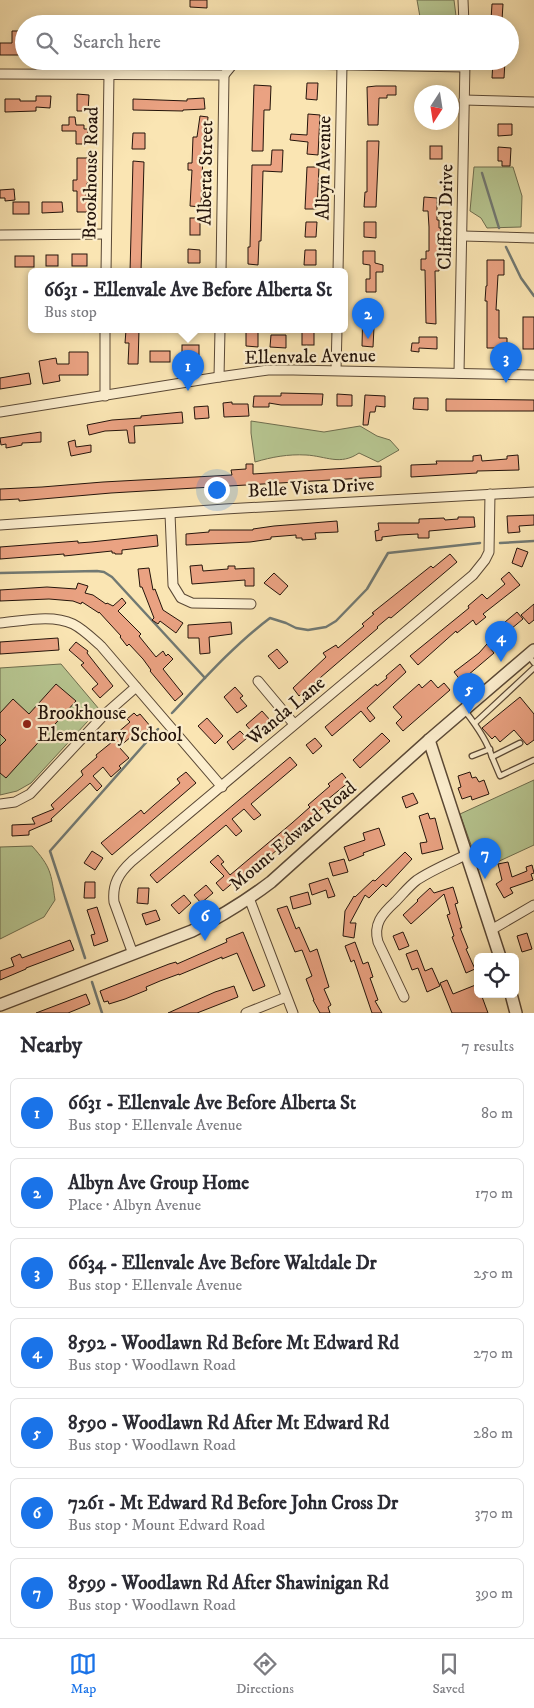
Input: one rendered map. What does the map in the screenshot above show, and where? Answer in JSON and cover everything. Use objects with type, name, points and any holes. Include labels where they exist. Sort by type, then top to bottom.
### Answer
[{"type":"street","points":[[462,0],[463,15]]},
{"type":"street","points":[[0,74],[224,75],[228,70]]},
{"type":"street","name":"Albyn Avenue","points":[[338,268],[342,70]]},
{"type":"street","name":"Clifford Drive","points":[[459,373],[465,70]]},
{"type":"street","name":"Brookhouse Road","points":[[106,268],[109,74]]},
{"type":"street","name":"Alberta Street","points":[[221,268],[224,75]]},
{"type":"street","points":[[464,100],[534,102]]},
{"type":"street","points":[[0,235],[106,234]]},
{"type":"street","points":[[463,236],[534,238]]},
{"type":"street","points":[[105,333],[105,396]]},
{"type":"street","points":[[219,377],[220,333]]},
{"type":"street","points":[[336,370],[337,333]]},
{"type":"street","name":"Ellenvale Avenue","points":[[0,412],[268,370],[534,375]]},
{"type":"street","name":"Belle Vista Drive","points":[[0,525],[534,492]]},
{"type":"street","name":"Wanda Lane","points":[[133,954],[114,902],[113,893],[119,876],[132,862],[480,568],[489,552],[490,494]]},
{"type":"street","points":[[170,514],[173,585],[181,598],[192,603],[251,604]]},
{"type":"street","points":[[0,623],[49,619],[63,620],[74,625],[101,646],[222,787]]},
{"type":"street","name":"Mount Edward Road","points":[[0,1005],[192,931],[218,918],[249,898],[271,882],[464,710],[532,656]]},
{"type":"street","points":[[258,681],[294,724]]},
{"type":"street","points":[[0,804],[15,802],[30,794],[104,716],[136,687]]},
{"type":"street","points":[[429,740],[499,953]]},
{"type":"street","points":[[404,997],[378,942],[376,933],[378,923],[382,915],[416,881],[466,855]]},
{"type":"street","points":[[249,898],[293,1013]]},
{"type":"street","points":[[491,930],[534,905]]},
{"type":"street","points":[[246,1013],[286,997]]},
{"type":"street","points":[[512,998],[516,1013]]},
{"type":"lane","points":[[475,723],[534,668]]},
{"type":"lane","points":[[464,710],[475,723],[490,749],[500,776],[534,760]]},
{"type":"lane","points":[[492,757],[520,743]]},
{"type":"lane","points":[[472,756],[490,749]]},
{"type":"green space","points":[[417,0],[454,0],[456,15],[420,15]]},
{"type":"green space","points":[[474,167],[513,167],[522,196],[521,227],[487,228],[481,218],[470,211]]},
{"type":"green space","points":[[251,421],[324,432],[360,426],[377,436],[390,440],[399,450],[378,462],[359,453],[339,460],[293,455],[255,462]]},
{"type":"green space","points":[[61,664],[99,709],[31,783],[17,791],[0,795],[0,668]]},
{"type":"green space","points":[[534,780],[534,845],[480,870],[460,814]]},
{"type":"green space","points":[[32,846],[47,865],[55,900],[44,917],[0,939],[0,847]]},
{"type":"building","points":[[190,0],[207,0],[207,8],[190,7]]},
{"type":"building","points":[[492,4],[503,4],[502,15],[491,15]]},
{"type":"building","points":[[12,31],[15,31],[15,55],[0,55],[0,43],[12,43]]},
{"type":"building","points":[[492,70],[504,70],[504,78],[492,78]]},
{"type":"building","points":[[307,83],[318,83],[317,100],[306,99]]},
{"type":"building","points":[[254,85],[271,86],[270,110],[264,110],[263,151],[252,151]]},
{"type":"building","points":[[396,86],[396,95],[387,95],[387,98],[379,98],[378,125],[368,125],[367,87]]},
{"type":"building","points":[[77,94],[89,95],[88,111],[77,111]]},
{"type":"building","points":[[36,96],[51,96],[50,108],[36,107],[36,111],[5,112],[5,99],[36,101]]},
{"type":"building","points":[[204,98],[205,109],[183,111],[133,110],[133,99],[187,101],[187,99]]},
{"type":"building","points":[[308,114],[320,115],[318,155],[307,154],[308,142],[290,140],[291,134],[307,135]]},
{"type":"building","points":[[200,116],[208,117],[207,128],[204,127],[201,207],[190,206],[192,170],[188,170],[188,163],[192,163],[193,137],[197,137]]},
{"type":"building","points":[[69,117],[75,117],[76,125],[84,125],[84,129],[88,129],[88,144],[76,144],[76,131],[62,131],[62,125],[69,125]]},
{"type":"building","points":[[498,124],[512,124],[512,135],[498,136]]},
{"type":"building","points":[[133,133],[145,133],[145,149],[132,149]]},
{"type":"building","points":[[367,141],[379,141],[376,207],[364,207],[365,192],[367,192]]},
{"type":"building","points":[[430,146],[442,146],[442,159],[430,159]]},
{"type":"building","points":[[498,147],[511,148],[510,166],[502,166],[502,161],[498,161]]},
{"type":"building","points":[[272,150],[283,150],[282,172],[263,171],[261,241],[259,241],[258,265],[248,264],[252,165],[271,165]]},
{"type":"building","points":[[77,158],[89,158],[86,197],[89,197],[88,212],[77,212],[77,191],[73,191],[73,180],[77,180]]},
{"type":"building","points":[[133,161],[144,162],[141,268],[130,268]]},
{"type":"building","points":[[307,167],[319,167],[317,209],[305,209]]},
{"type":"building","points":[[14,189],[15,200],[5,201],[5,198],[0,198],[0,190]]},
{"type":"building","points":[[424,197],[437,198],[437,220],[439,220],[439,228],[441,228],[439,271],[435,271],[436,324],[426,323],[425,270],[421,270],[421,259],[426,259],[426,251],[429,251],[429,227],[428,211],[423,211]]},
{"type":"building","points":[[13,202],[29,202],[29,214],[13,214]]},
{"type":"building","points":[[42,202],[62,202],[63,212],[42,213]]},
{"type":"building","points":[[190,218],[200,218],[200,235],[190,235]]},
{"type":"building","points":[[306,222],[317,222],[316,237],[305,237]]},
{"type":"building","points":[[364,222],[376,222],[376,238],[364,237]]},
{"type":"building","points":[[188,249],[200,250],[200,263],[188,263]]},
{"type":"building","points":[[305,250],[316,250],[316,265],[304,265]]},
{"type":"building","points":[[363,251],[375,251],[375,263],[383,265],[383,272],[376,272],[376,292],[366,292],[366,279],[370,279],[370,265],[363,264]]},
{"type":"building","points":[[72,254],[87,254],[87,266],[72,266]]},
{"type":"building","points":[[46,255],[58,255],[58,266],[46,266]]},
{"type":"building","points":[[15,256],[34,256],[34,267],[15,267]]},
{"type":"building","points":[[487,260],[504,260],[504,275],[498,275],[496,310],[499,310],[499,338],[507,338],[507,348],[487,348],[487,301],[485,301]]},
{"type":"building","points":[[363,306],[375,307],[373,347],[362,346]]},
{"type":"building","points":[[523,317],[534,317],[534,349],[523,349]]},
{"type":"building","points":[[126,333],[139,333],[138,364],[128,364],[129,343],[125,343]]},
{"type":"building","points":[[246,333],[258,333],[258,347],[246,346]]},
{"type":"building","points":[[302,333],[314,333],[314,345],[302,345]]},
{"type":"building","points":[[271,335],[286,335],[286,348],[270,347]]},
{"type":"building","points":[[419,337],[437,337],[437,349],[419,348],[419,352],[411,351],[412,343],[419,343]]},
{"type":"building","points":[[182,345],[199,345],[199,355],[182,355]]},
{"type":"building","points":[[150,351],[170,351],[170,362],[150,362]]},
{"type":"building","points":[[69,352],[88,352],[88,375],[59,375],[60,381],[43,384],[39,361],[56,358],[57,364],[69,364]]},
{"type":"building","points":[[29,373],[31,384],[0,389],[0,378]]},
{"type":"building","points":[[281,393],[323,394],[322,405],[281,405],[269,403],[269,407],[253,407],[254,396],[281,396]]},
{"type":"building","points":[[337,394],[352,395],[352,406],[337,406]]},
{"type":"building","points":[[365,395],[385,396],[385,407],[376,406],[375,412],[370,412],[368,425],[363,425]]},
{"type":"building","points":[[414,398],[428,398],[428,410],[413,409]]},
{"type":"building","points":[[446,399],[534,400],[534,411],[446,411]]},
{"type":"building","points":[[232,402],[232,404],[248,404],[249,416],[224,417],[223,403]]},
{"type":"building","points":[[208,406],[209,418],[195,419],[194,407]]},
{"type":"building","points":[[182,412],[183,423],[134,426],[135,443],[129,443],[127,430],[105,431],[89,435],[87,425],[112,420],[141,418],[141,416]]},
{"type":"building","points":[[41,432],[41,442],[22,443],[22,445],[6,448],[6,444],[1,445],[0,438]]},
{"type":"building","points":[[75,440],[76,447],[91,445],[91,452],[71,456],[68,442]]},
{"type":"building","points":[[481,455],[482,461],[507,459],[507,456],[518,455],[519,470],[477,471],[477,473],[411,477],[411,465],[437,464],[436,461],[473,461],[473,456]]},
{"type":"building","points":[[246,464],[253,464],[253,474],[381,466],[381,477],[111,493],[19,501],[19,499],[0,500],[0,489],[232,475],[231,470],[246,469]]},
{"type":"building","points":[[534,515],[534,525],[519,526],[520,532],[508,533],[507,516]]},
{"type":"building","points":[[458,517],[474,517],[475,527],[429,531],[429,538],[418,538],[418,534],[399,535],[382,537],[382,540],[376,541],[375,531],[379,530],[378,523],[419,523],[419,519],[444,518],[445,520],[458,519]]},
{"type":"building","points":[[337,521],[338,532],[315,533],[316,539],[302,540],[302,538],[296,538],[296,535],[271,537],[271,539],[250,542],[186,545],[186,534],[209,532],[209,530],[253,530],[274,526]]},
{"type":"building","points":[[157,535],[158,546],[122,550],[122,554],[115,554],[112,551],[64,556],[64,554],[0,559],[0,547],[78,541],[78,543]]},
{"type":"building","points":[[517,548],[528,552],[522,567],[512,563]]},
{"type":"building","points":[[450,554],[457,562],[391,618],[389,617],[377,627],[299,696],[293,688],[326,657],[323,653],[336,645],[338,648],[364,626],[362,624],[374,614],[372,613],[431,566],[433,568]]},
{"type":"building","points":[[202,565],[203,571],[228,569],[228,566],[235,566],[235,569],[254,568],[254,586],[245,586],[245,580],[192,584],[190,566]]},
{"type":"building","points":[[149,568],[153,590],[155,589],[163,610],[183,623],[176,633],[160,621],[158,624],[152,620],[154,618],[142,587],[140,587],[138,569]]},
{"type":"building","points":[[509,572],[520,585],[483,614],[486,617],[476,625],[473,620],[457,633],[456,631],[418,665],[410,656],[469,608],[468,606],[482,594],[487,599],[505,584],[501,579]]},
{"type":"building","points":[[274,573],[288,586],[280,595],[264,583]]},
{"type":"building","points":[[78,583],[88,586],[85,593],[93,595],[106,604],[113,606],[122,598],[126,603],[118,611],[141,634],[139,636],[156,657],[163,651],[166,656],[168,654],[173,659],[163,669],[183,694],[175,701],[150,671],[143,659],[129,644],[127,646],[121,636],[99,612],[82,602],[81,604],[73,601],[49,599],[0,601],[0,590],[47,587],[76,589]]},
{"type":"building","points":[[534,604],[534,620],[529,624],[521,615]]},
{"type":"building","points":[[517,612],[523,619],[511,629],[516,635],[503,642],[496,634],[507,624],[505,622]]},
{"type":"building","points":[[231,622],[232,634],[209,637],[210,653],[200,654],[199,638],[188,638],[188,625]]},
{"type":"building","points":[[58,638],[59,650],[0,654],[0,642]]},
{"type":"building","points":[[76,642],[88,651],[87,653],[113,686],[100,698],[92,689],[98,684],[81,665],[84,663],[69,650]]},
{"type":"building","points":[[487,644],[494,653],[461,681],[454,672],[479,653]]},
{"type":"building","points":[[277,649],[288,662],[279,669],[268,656]]},
{"type":"building","points":[[400,664],[406,672],[367,708],[375,718],[370,722],[361,711],[332,736],[325,727],[376,684],[377,686],[387,678],[386,676]]},
{"type":"building","points":[[431,680],[438,688],[444,683],[450,690],[403,731],[396,723],[402,717],[393,707],[419,684],[422,688]]},
{"type":"building","name":"Brookhouse Elementary School","points":[[56,684],[76,701],[6,778],[0,773],[0,746],[6,740],[0,734],[0,713],[13,699],[29,714]]},
{"type":"building","points":[[235,687],[243,696],[240,698],[247,706],[237,713],[224,697]]},
{"type":"building","points":[[520,697],[534,714],[534,740],[527,745],[514,730],[500,742],[495,736],[492,739],[482,728]]},
{"type":"building","points":[[262,711],[270,720],[253,733],[246,725]]},
{"type":"building","points":[[134,713],[137,716],[140,714],[151,727],[142,734],[139,730],[119,747],[129,758],[119,766],[121,768],[111,777],[103,767],[93,776],[102,786],[97,791],[90,783],[51,819],[52,821],[29,831],[29,835],[12,836],[12,825],[35,824],[32,818],[54,809],[51,805],[83,775],[81,771],[112,742],[110,739],[130,722],[127,719]]},
{"type":"building","points":[[207,718],[223,736],[215,744],[198,726]]},
{"type":"building","points":[[240,731],[247,738],[233,750],[227,742]]},
{"type":"building","points":[[382,733],[390,741],[360,768],[353,760]]},
{"type":"building","points":[[315,738],[322,746],[313,754],[306,745]]},
{"type":"building","points":[[290,757],[297,765],[251,804],[261,815],[254,820],[244,809],[232,819],[242,831],[236,836],[226,825],[157,883],[150,875]]},
{"type":"building","points":[[186,772],[196,783],[112,855],[101,843],[141,810],[144,814],[180,783],[177,779]]},
{"type":"building","points":[[470,772],[472,778],[476,777],[479,782],[484,780],[489,794],[472,800],[471,796],[462,799],[458,788],[461,787],[458,776]]},
{"type":"building","points":[[342,773],[349,782],[327,800],[329,802],[311,820],[262,863],[243,878],[241,876],[223,891],[216,883],[224,876],[210,862],[218,855],[224,862],[221,864],[230,875],[310,807],[308,805],[330,786],[328,784]]},
{"type":"building","points":[[413,793],[418,803],[406,808],[402,797]]},
{"type":"building","points":[[428,813],[430,819],[435,818],[443,849],[422,854],[420,843],[427,842],[419,816]]},
{"type":"building","points":[[379,828],[385,845],[363,853],[364,855],[349,861],[344,847],[365,840],[363,833]]},
{"type":"building","points":[[92,851],[103,858],[95,870],[84,863]]},
{"type":"building","points":[[405,852],[412,859],[386,887],[383,884],[369,898],[365,895],[350,923],[356,923],[354,938],[343,936],[345,911],[354,896],[373,880],[375,881]]},
{"type":"building","points":[[344,859],[348,872],[333,876],[329,863]]},
{"type":"building","points":[[508,862],[512,877],[527,871],[526,867],[532,865],[534,873],[531,874],[533,880],[510,888],[513,893],[504,898],[496,884],[502,880],[498,864]]},
{"type":"building","points":[[328,878],[335,896],[328,898],[326,890],[312,895],[309,884]]},
{"type":"building","points":[[85,882],[95,882],[95,898],[84,898]]},
{"type":"building","points":[[206,885],[213,893],[201,903],[194,895]]},
{"type":"building","points":[[453,887],[458,903],[455,904],[462,928],[460,928],[474,969],[466,973],[452,937],[454,936],[447,915],[450,914],[444,894],[411,924],[403,915],[430,888],[434,893]]},
{"type":"building","points":[[138,888],[149,888],[148,904],[137,903]]},
{"type":"building","points":[[308,892],[311,904],[293,909],[290,897]]},
{"type":"building","points":[[184,895],[191,903],[179,914],[171,905]]},
{"type":"building","points":[[287,906],[296,929],[299,927],[310,952],[317,949],[329,987],[324,989],[331,1005],[328,1007],[330,1013],[320,1013],[313,1000],[306,979],[312,976],[302,950],[295,952],[277,909]]},
{"type":"building","points":[[97,907],[108,941],[94,946],[91,935],[95,934],[87,910]]},
{"type":"building","points":[[156,910],[160,920],[146,925],[142,914]]},
{"type":"building","points":[[243,932],[265,986],[253,991],[237,953],[160,981],[146,987],[147,990],[125,999],[109,1004],[108,1001],[104,1002],[100,991],[169,964],[176,962],[177,964],[227,942],[226,939]]},
{"type":"building","points":[[403,932],[409,946],[399,950],[393,936]]},
{"type":"building","points":[[527,933],[532,949],[522,952],[517,936]]},
{"type":"building","points":[[70,940],[74,950],[0,980],[0,971],[14,966],[11,958],[20,954],[22,958]]},
{"type":"building","points":[[355,942],[363,964],[368,962],[373,977],[370,978],[378,1000],[375,1001],[382,1013],[372,1013],[354,960],[351,962],[345,946]]},
{"type":"building","points":[[417,950],[425,971],[432,968],[440,986],[427,992],[418,968],[412,970],[406,954]]},
{"type":"building","points":[[447,980],[453,994],[474,986],[474,998],[482,998],[488,1013],[452,1013],[440,983]]},
{"type":"building","points":[[234,986],[238,997],[197,1013],[168,1013],[215,992]]},
{"type":"building","points":[[86,994],[90,1004],[68,1013],[36,1013]]},
{"type":"waterway","points":[[482,173],[499,228]]},
{"type":"waterway","points":[[506,247],[521,278],[534,296]]},
{"type":"waterway","points":[[500,543],[534,541]]},
{"type":"waterway","points":[[172,713],[231,651],[270,618],[296,628],[308,630],[326,627],[336,621],[367,589],[388,553],[480,543]]},
{"type":"waterway","points":[[0,573],[104,572],[112,577],[205,678]]},
{"type":"waterway","points":[[85,958],[50,851],[158,729]]},
{"type":"waterway","points":[[92,982],[102,1013]]},
{"type":"place","name":"Albyn Ave Group Home","points":[[368,339]]},
{"type":"place","name":"6634 - Ellenvale Ave Before Waltdale Dr","points":[[506,383]]},
{"type":"place","name":"6631 - Ellenvale Ave Before Alberta St","points":[[188,391]]},
{"type":"place","name":"8592 - Woodlawn Rd Before Mt Edward Rd","points":[[501,662]]},
{"type":"place","name":"8590 - Woodlawn Rd After Mt Edward Rd","points":[[469,714]]},
{"type":"place","name":"Brookhouse Elementary School","points":[[27,724]]},
{"type":"place","name":"8599 - Woodlawn Rd After Shawinigan Rd","points":[[485,879]]},
{"type":"place","name":"7261 - Mt Edward Rd Before John Cross Dr","points":[[205,941]]}]
